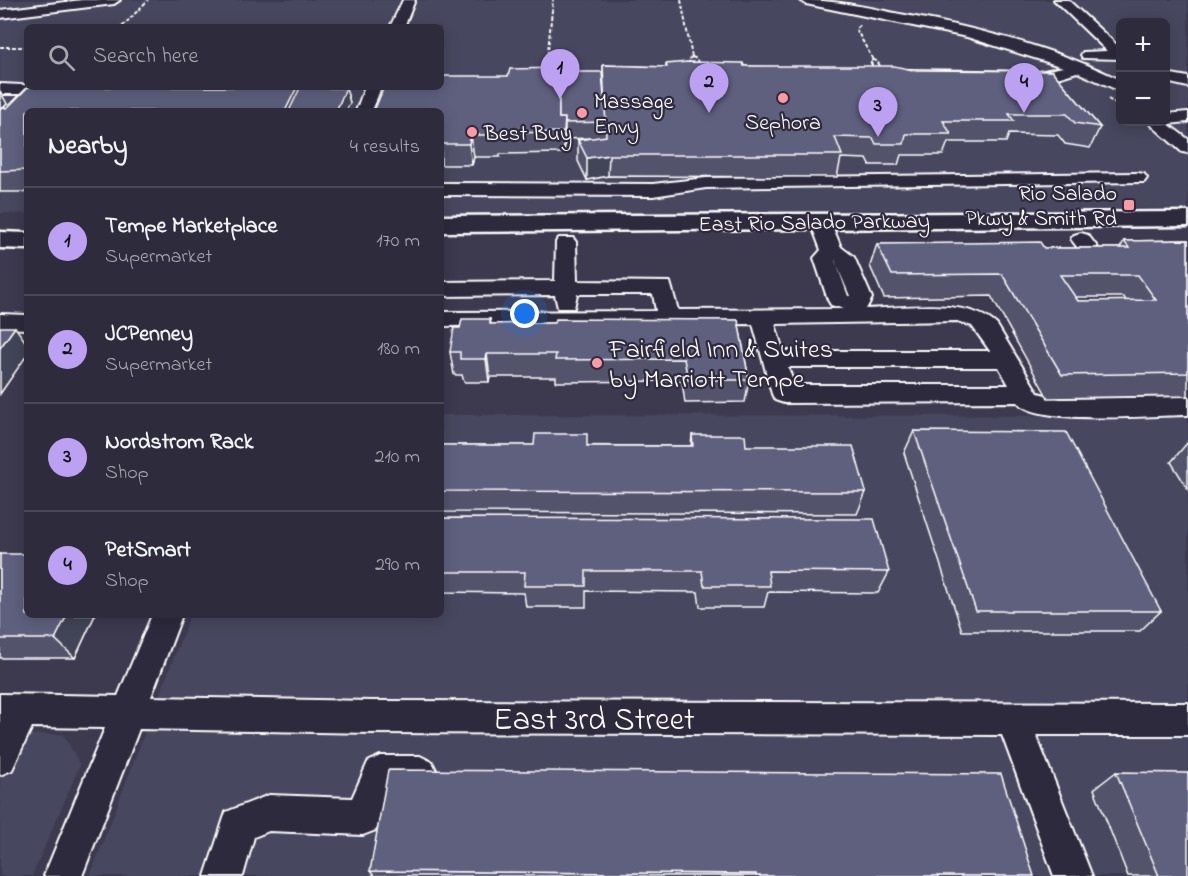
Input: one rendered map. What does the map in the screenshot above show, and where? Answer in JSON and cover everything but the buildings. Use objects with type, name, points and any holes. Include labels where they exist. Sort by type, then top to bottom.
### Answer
[{"type":"main road","points":[[0,219],[24,220]]},
{"type":"main road","name":"East Rio Salado Parkway","points":[[444,243],[827,238],[1188,219]]},
{"type":"main road","name":"East Rio Salado Parkway","points":[[444,224],[827,238],[1079,251],[1188,238]]},
{"type":"main road","points":[[0,240],[24,241]]},
{"type":"street","points":[[0,14],[114,0]]},
{"type":"street","points":[[399,24],[409,0]]},
{"type":"street","points":[[806,0],[834,1],[1083,61],[1116,84]]},
{"type":"street","points":[[1062,2],[1116,51]]},
{"type":"street","points":[[999,39],[1011,29]]},
{"type":"street","points":[[1000,81],[1044,77],[1083,61],[1116,56]]},
{"type":"street","points":[[1083,61],[1091,81],[1116,97]]},
{"type":"street","points":[[1170,79],[1188,82]]},
{"type":"street","points":[[0,89],[24,89]]},
{"type":"street","points":[[365,108],[373,90]]},
{"type":"street","points":[[1173,117],[1188,128]]},
{"type":"street","points":[[1161,126],[1188,148]]},
{"type":"street","points":[[519,190],[522,169]]},
{"type":"street","points":[[444,189],[654,190],[706,183],[1138,178]]},
{"type":"street","points":[[827,238],[824,258],[839,300],[856,310]]},
{"type":"street","points":[[566,242],[566,318]]},
{"type":"street","points":[[1079,251],[1102,266]]},
{"type":"street","points":[[444,289],[663,287],[668,318]]},
{"type":"street","points":[[444,319],[762,317],[856,310],[970,316],[989,330],[1029,399],[1043,406],[1060,408],[1188,406]]},
{"type":"street","points":[[762,317],[784,394],[1025,393]]},
{"type":"street","points":[[0,321],[24,322]]},
{"type":"street","points":[[774,359],[1006,359]]},
{"type":"street","points":[[63,876],[166,618]]},
{"type":"street","points":[[0,758],[12,710]]},
{"type":"street","name":"East 3rd Street","points":[[12,710],[128,710],[372,717],[1188,719]]},
{"type":"street","points":[[1012,718],[1073,876]]},
{"type":"street","points":[[224,876],[239,825],[268,813],[363,817],[380,774],[451,774]]},
{"type":"path","points":[[125,24],[148,0]]},
{"type":"path","points":[[547,62],[553,0]]},
{"type":"path","points":[[681,0],[692,57],[689,59],[690,70],[699,70],[697,59],[692,57]]},
{"type":"path","points":[[860,25],[856,29],[873,60],[877,61],[883,71],[875,71],[870,61],[873,60]]},
{"type":"path","points":[[0,47],[24,47]]},
{"type":"path","points":[[547,62],[551,63],[549,75],[545,77],[541,75],[542,64],[547,62]]},
{"type":"shaded area","points":[[0,0],[1188,0],[1188,209],[1128,208],[1101,212],[629,216],[444,213],[444,108],[24,108],[24,214],[0,213]]},
{"type":"shaded area","points":[[444,415],[1188,416],[1188,876],[90,876],[189,618],[444,618]]},
{"type":"shaded area","points":[[63,734],[80,765],[32,876],[0,876],[0,735]]},
{"type":"place","name":"Sephora","points":[[783,98]]},
{"type":"place","name":"Tempe Marketplace","points":[[560,99]]},
{"type":"place","name":"Massage Envy","points":[[582,113]]},
{"type":"place","name":"JCPenney","points":[[709,113]]},
{"type":"place","name":"PetSmart","points":[[1024,113]]},
{"type":"place","name":"Best Buy","points":[[472,132]]},
{"type":"place","name":"Nordstrom Rack","points":[[878,137]]},
{"type":"place","name":"Rio Salado Pkwy & Smith Rd","points":[[1129,205]]},
{"type":"place","name":"Fairfield Inn & Suites by Marriott Tempe","points":[[597,363]]}]
